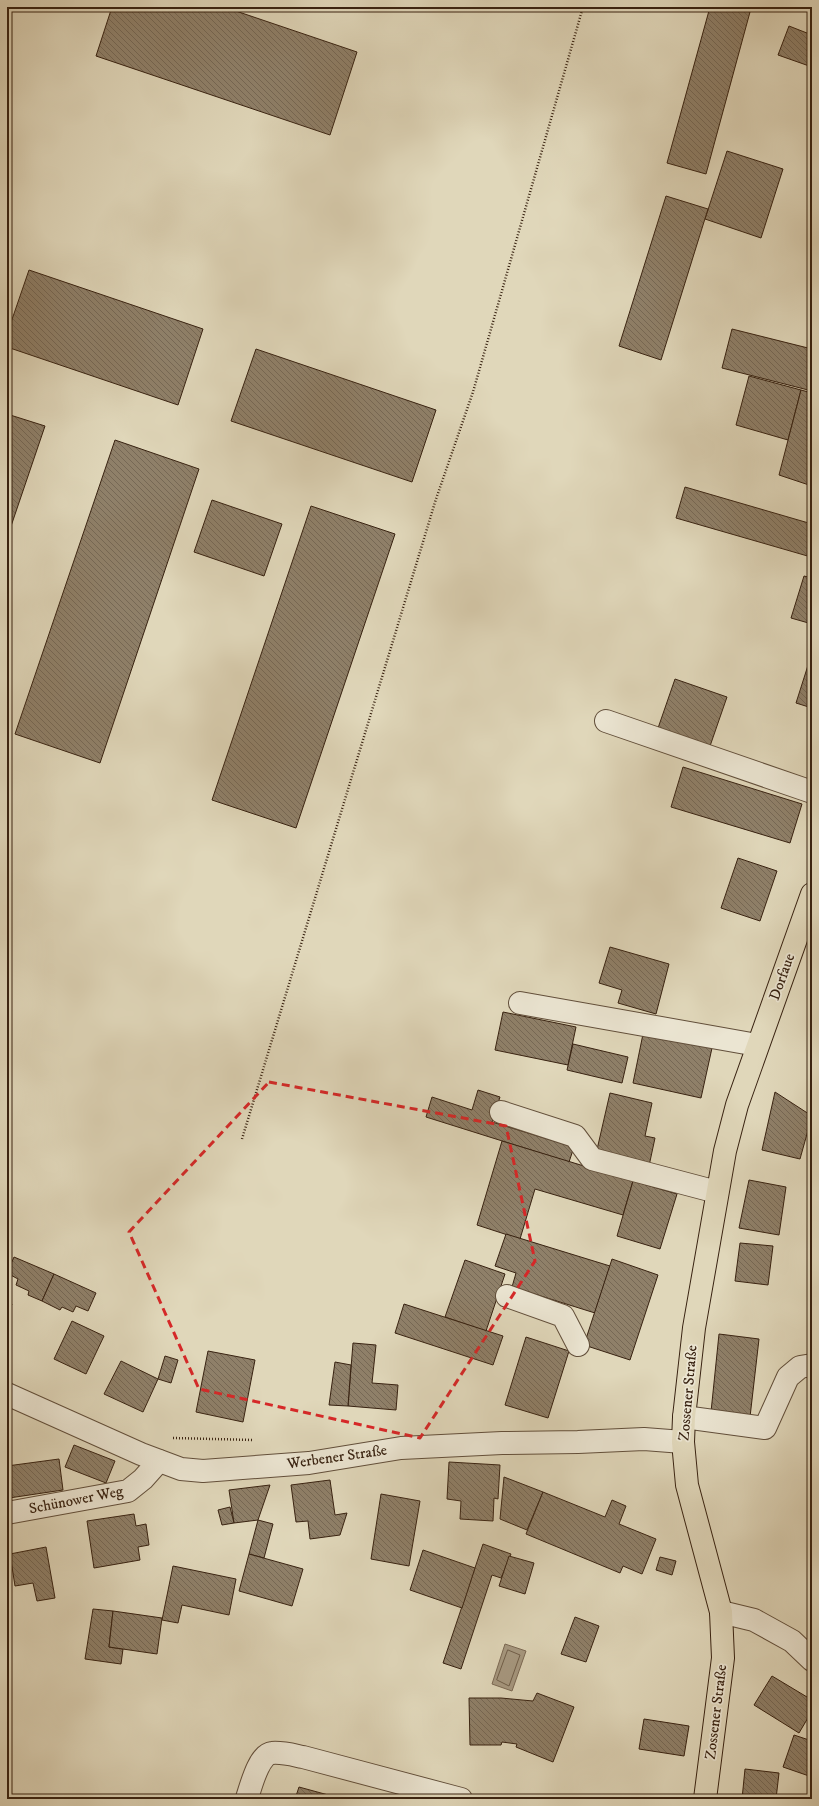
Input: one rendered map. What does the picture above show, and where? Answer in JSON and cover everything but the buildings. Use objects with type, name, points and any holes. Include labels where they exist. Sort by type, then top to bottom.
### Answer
[{"type":"main road","name":"Dorfaue","points":[[759,1041],[812,894]]},
{"type":"main road","name":"Zossener Straße","points":[[705,1799],[723,1658],[721,1612],[687,1485],[683,1442],[684,1417],[694,1328],[725,1151],[737,1105],[759,1041]]},
{"type":"street","points":[[606,721],[812,792]]},
{"type":"street","points":[[520,1003],[759,1041]]},
{"type":"street","points":[[501,1112],[575,1136],[592,1159],[717,1192]]},
{"type":"street","points":[[507,1296],[563,1316],[578,1345]]},
{"type":"street","points":[[684,1417],[765,1428],[788,1377],[800,1367],[812,1365]]},
{"type":"street","name":"Werbener Straße","points":[[7,1394],[159,1461],[181,1469],[203,1471],[309,1463],[401,1448],[502,1443],[644,1439],[683,1442]]},
{"type":"street","name":"Schünower Weg","points":[[7,1513],[128,1491],[143,1479],[159,1461]]},
{"type":"street","points":[[721,1612],[754,1620],[792,1641],[812,1660]]},
{"type":"street","points":[[247,1798],[261,1759],[270,1753],[280,1753],[303,1756],[462,1799]]},
{"type":"path","points":[[242,1139],[436,499],[473,392],[583,7]]},
{"type":"path","points":[[167,1438],[259,1440]]},
{"type":"highlighted area","points":[[269,1082],[506,1126],[535,1261],[420,1438],[199,1389],[129,1232]]},
{"type":"water","points":[[505,1644],[526,1651],[512,1691],[492,1684]]}]
